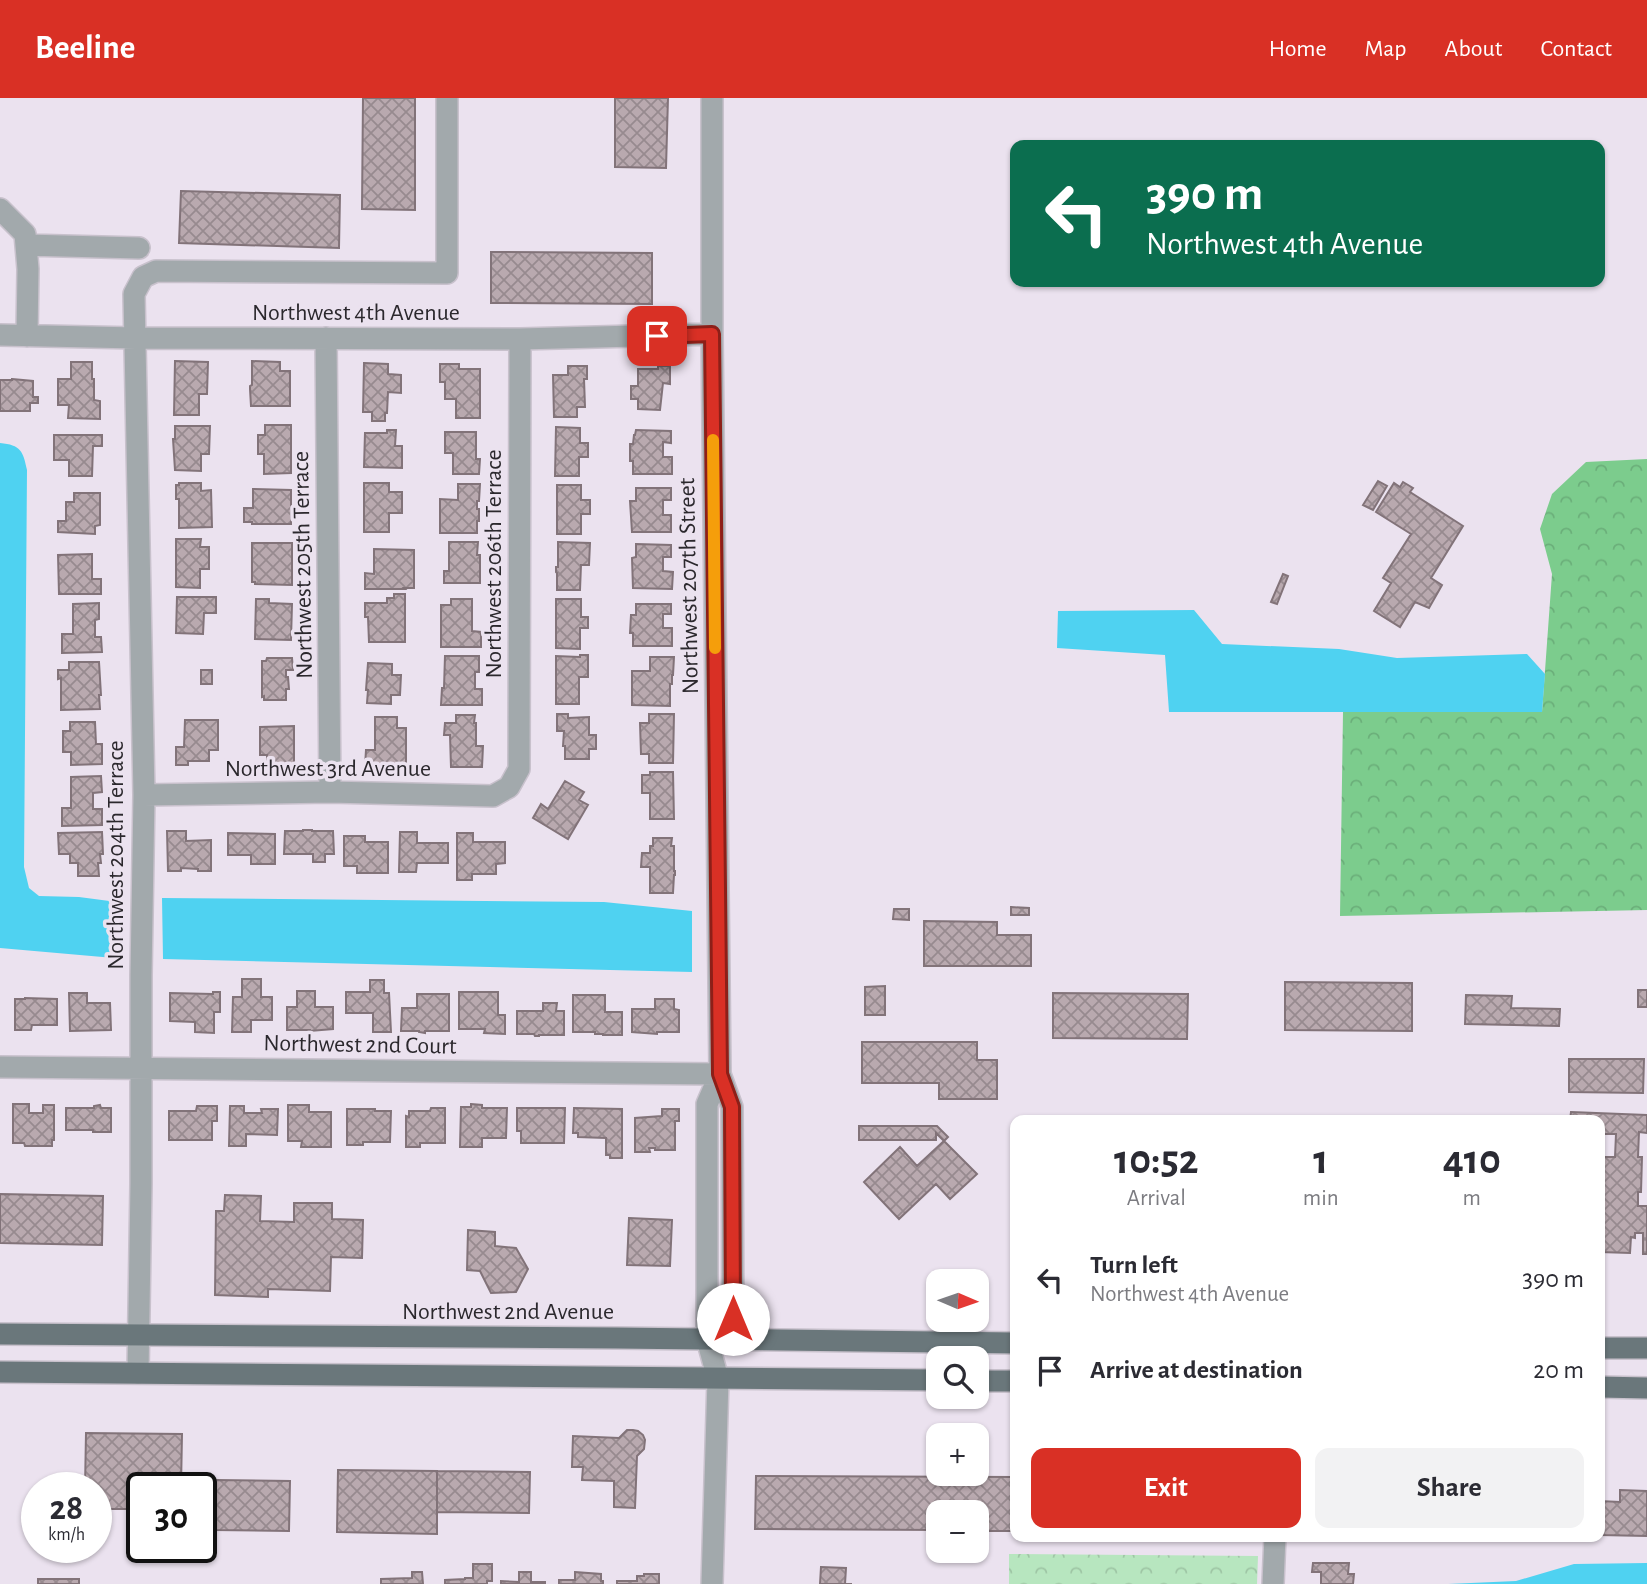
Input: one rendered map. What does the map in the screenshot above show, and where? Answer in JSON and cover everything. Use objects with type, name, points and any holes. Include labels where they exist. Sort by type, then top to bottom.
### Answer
[{"type":"main road","name":"Northwest 2nd Avenue","points":[[0,1334],[1010,1343]]},
{"type":"main road","points":[[1605,1348],[1647,1348]]},
{"type":"main road","points":[[0,1371],[926,1380]]},
{"type":"main road","points":[[989,1381],[1010,1381]]},
{"type":"main road","points":[[1605,1387],[1647,1388]]},
{"type":"street","name":"Northwest 204th Terrace","points":[[138,1373],[144,795],[134,294],[143,277],[156,271],[447,273],[447,98]]},
{"type":"street","name":"Northwest 207th Street","points":[[712,98],[720,1074],[732,1107],[733,1339],[718,1379]]},
{"type":"street","points":[[0,209],[25,234],[28,268],[27,336]]},
{"type":"street","points":[[26,245],[139,248]]},
{"type":"street","name":"Northwest 4th Avenue","points":[[0,335],[520,339],[712,334]]},
{"type":"street","name":"Northwest 205th Terrace","points":[[326,338],[330,792]]},
{"type":"street","name":"Northwest 206th Terrace","points":[[509,787],[519,769],[520,339]]},
{"type":"street","name":"Northwest 3rd Avenue","points":[[144,795],[330,792],[493,796],[509,787]]},
{"type":"street","name":"Northwest 2nd Court","points":[[0,1067],[720,1074]]},
{"type":"street","name":"Northwest 207th Street","points":[[712,1584],[718,1379],[707,1339],[707,1104],[720,1074]]},
{"type":"street","points":[[1273,1584],[1275,1542]]},
{"type":"green space","points":[[1647,459],[1647,910],[1340,916],[1343,712],[1542,712],[1552,574],[1540,529],[1552,494],[1586,462]]},
{"type":"green space","points":[[1009,1554],[1258,1556],[1257,1584],[1009,1584]]},
{"type":"water","points":[[0,443],[13,445],[20,450],[27,470],[24,867],[29,888],[39,896],[117,902],[114,958],[0,948]]},
{"type":"water","points":[[1194,610],[1222,644],[1339,649],[1397,658],[1527,654],[1545,674],[1542,712],[1169,712],[1165,655],[1057,648],[1058,611]]},
{"type":"water","points":[[162,898],[604,902],[692,911],[692,972],[163,959]]},
{"type":"water","points":[[1647,1563],[1647,1584],[1448,1584],[1516,1581],[1574,1564]]},
{"type":"building","points":[[363,98],[415,98],[415,210],[362,209]]},
{"type":"building","points":[[615,98],[668,98],[666,168],[615,167]]},
{"type":"building","points":[[181,191],[340,195],[339,248],[179,243]]},
{"type":"building","points":[[491,252],[652,253],[652,304],[491,303]]},
{"type":"building","points":[[175,361],[208,362],[207,394],[199,394],[199,415],[174,415]]},
{"type":"building","points":[[252,361],[280,362],[280,371],[290,371],[290,406],[251,406]]},
{"type":"building","points":[[71,362],[92,362],[94,400],[100,401],[100,419],[68,418],[69,405],[58,405],[58,379],[71,379]]},
{"type":"building","points":[[364,363],[388,364],[388,374],[401,375],[401,393],[388,392],[385,421],[372,421],[372,412],[363,412]]},
{"type":"building","points":[[440,364],[459,364],[459,369],[480,369],[480,418],[456,418],[456,399],[445,399],[445,382],[440,382]]},
{"type":"building","points":[[568,366],[587,366],[587,379],[584,379],[585,407],[577,407],[577,417],[554,417],[553,375],[568,375]]},
{"type":"building","points":[[658,366],[670,366],[670,384],[663,383],[660,410],[638,409],[638,399],[631,399],[631,386],[638,386],[638,369],[658,369]]},
{"type":"building","points":[[0,380],[33,381],[33,397],[38,397],[38,403],[30,403],[30,411],[0,411]]},
{"type":"building","points":[[265,425],[291,425],[291,473],[264,474],[264,454],[258,454],[258,435],[265,435]]},
{"type":"building","points":[[175,426],[210,426],[209,454],[201,454],[201,471],[175,470]]},
{"type":"building","points":[[556,427],[580,428],[580,443],[588,443],[588,457],[579,457],[579,476],[555,476]]},
{"type":"building","points":[[387,430],[396,430],[395,446],[402,446],[402,468],[364,467],[365,433],[387,433]]},
{"type":"building","points":[[636,430],[671,431],[671,443],[663,442],[663,457],[672,457],[672,474],[633,474],[630,444],[633,444]]},
{"type":"building","points":[[445,432],[476,432],[479,474],[453,474],[453,453],[445,453]]},
{"type":"building","points":[[54,435],[102,435],[102,446],[93,446],[92,476],[69,476],[69,460],[54,460]]},
{"type":"building","points":[[1378,481],[1387,486],[1373,510],[1363,505]]},
{"type":"building","points":[[1403,482],[1413,488],[1410,492],[1463,526],[1431,578],[1442,585],[1429,608],[1415,602],[1400,627],[1374,611],[1391,583],[1383,578],[1411,534],[1376,512],[1394,483],[1400,487]]},
{"type":"building","points":[[201,483],[201,491],[211,490],[212,527],[179,528],[176,485]]},
{"type":"building","points":[[364,483],[389,483],[389,492],[402,492],[402,513],[389,513],[389,532],[364,532]]},
{"type":"building","points":[[458,484],[480,484],[477,533],[440,533],[440,499],[458,500]]},
{"type":"building","points":[[557,485],[581,485],[581,500],[590,500],[590,514],[581,514],[581,534],[557,534]]},
{"type":"building","points":[[636,488],[671,488],[671,500],[663,500],[663,515],[671,515],[671,532],[632,532],[630,501],[636,501]]},
{"type":"building","points":[[253,489],[291,490],[291,524],[244,522],[244,508],[253,508]]},
{"type":"building","points":[[74,493],[100,493],[100,525],[95,526],[95,534],[58,532],[58,521],[66,521],[66,502],[74,502]]},
{"type":"building","points":[[176,539],[201,539],[200,547],[209,547],[209,569],[200,569],[200,588],[176,587]]},
{"type":"building","points":[[449,542],[478,542],[480,583],[444,583],[444,571],[449,571]]},
{"type":"building","points":[[558,542],[590,543],[589,565],[581,565],[580,590],[557,590]]},
{"type":"building","points":[[252,543],[292,543],[292,585],[252,582]]},
{"type":"building","points":[[636,544],[671,545],[671,557],[663,557],[663,571],[673,572],[672,589],[633,588],[632,558],[636,557]]},
{"type":"building","points":[[374,549],[414,550],[414,588],[365,589],[365,573],[374,574]]},
{"type":"building","points":[[92,554],[92,579],[101,579],[101,594],[59,594],[58,555]]},
{"type":"building","points":[[1283,574],[1288,576],[1277,604],[1271,602]]},
{"type":"building","points":[[394,594],[405,594],[405,642],[369,642],[365,603],[387,603],[387,598],[394,598]]},
{"type":"building","points":[[177,597],[216,597],[216,613],[204,613],[203,634],[176,633]]},
{"type":"building","points":[[256,599],[269,599],[269,603],[292,604],[291,640],[255,639]]},
{"type":"building","points":[[451,599],[472,599],[472,631],[481,632],[481,647],[441,647],[441,605],[451,605]]},
{"type":"building","points":[[556,599],[581,599],[581,617],[588,617],[588,628],[580,628],[580,649],[556,648]]},
{"type":"building","points":[[99,603],[95,637],[101,637],[102,652],[62,653],[62,634],[73,634],[73,604]]},
{"type":"building","points":[[636,604],[671,604],[671,614],[663,614],[663,628],[672,628],[672,646],[633,646],[633,633],[630,633],[631,615],[636,615]]},
{"type":"building","points":[[588,655],[588,677],[579,677],[579,704],[556,704],[556,656]]},
{"type":"building","points":[[445,656],[479,656],[475,689],[482,689],[482,705],[441,705]]},
{"type":"building","points":[[650,657],[674,657],[670,706],[632,705],[632,671],[650,671]]},
{"type":"building","points":[[267,658],[292,658],[293,670],[286,670],[289,689],[286,689],[286,700],[264,700],[264,696],[262,697],[262,661]]},
{"type":"building","points":[[69,662],[99,662],[100,709],[61,710],[61,678],[58,679],[58,670],[69,670]]},
{"type":"building","points":[[368,663],[392,664],[392,675],[401,675],[400,695],[391,695],[391,704],[367,703]]},
{"type":"building","points":[[201,670],[212,670],[212,684],[201,684]]},
{"type":"building","points":[[557,714],[568,714],[568,718],[589,717],[589,735],[596,735],[596,749],[589,749],[589,759],[565,759],[564,731],[557,731]]},
{"type":"building","points":[[649,714],[674,714],[673,763],[649,763],[649,754],[641,754],[640,723],[649,723]]},
{"type":"building","points":[[456,715],[475,715],[476,746],[483,746],[482,767],[451,767],[450,735],[444,735],[445,723],[456,723]]},
{"type":"building","points":[[375,717],[397,717],[397,728],[406,728],[406,766],[365,766],[366,750],[375,750]]},
{"type":"building","points":[[185,720],[218,720],[218,750],[209,750],[209,761],[188,761],[188,765],[176,765],[176,747],[184,747]]},
{"type":"building","points":[[70,722],[95,722],[96,744],[102,744],[102,764],[71,765],[71,752],[63,752],[63,731],[70,731]]},
{"type":"building","points":[[294,726],[294,765],[267,764],[267,755],[260,755],[260,727]]},
{"type":"building","points":[[650,772],[673,772],[674,819],[650,819],[650,793],[642,793],[642,775],[650,775]]},
{"type":"building","points":[[101,776],[102,792],[93,793],[93,809],[102,809],[102,825],[62,826],[62,808],[71,808],[71,777]]},
{"type":"building","points":[[565,781],[584,792],[579,800],[588,805],[568,839],[533,818],[541,804],[548,809]]},
{"type":"building","points":[[167,831],[186,831],[186,841],[211,840],[211,871],[181,868],[181,871],[168,871]]},
{"type":"building","points":[[285,831],[333,831],[334,854],[325,854],[325,862],[313,862],[313,854],[284,854]]},
{"type":"building","points":[[102,832],[103,854],[100,854],[101,863],[98,863],[99,876],[78,876],[78,863],[70,863],[70,854],[59,854],[58,833]]},
{"type":"building","points":[[400,832],[417,832],[417,843],[448,843],[448,863],[417,863],[416,872],[399,872]]},
{"type":"building","points":[[228,833],[275,834],[275,864],[251,864],[251,855],[228,855]]},
{"type":"building","points":[[457,833],[473,833],[473,842],[505,842],[505,863],[496,864],[496,874],[472,874],[472,880],[457,880]]},
{"type":"building","points":[[344,836],[365,836],[365,842],[388,842],[388,873],[357,873],[357,866],[344,866]]},
{"type":"building","points":[[653,838],[672,838],[675,871],[673,893],[650,893],[650,867],[641,867],[642,853],[650,853]]},
{"type":"building","points":[[1011,907],[1029,908],[1029,915],[1011,915]]},
{"type":"building","points":[[894,909],[909,909],[909,920],[893,919]]},
{"type":"building","points":[[924,921],[997,922],[997,935],[1031,935],[1031,966],[924,966]]},
{"type":"building","points":[[242,979],[261,979],[261,997],[272,997],[272,1020],[251,1020],[251,1032],[232,1032],[233,997],[242,997]]},
{"type":"building","points":[[370,980],[384,980],[384,993],[389,993],[391,1032],[373,1032],[373,1013],[346,1013],[346,992],[370,992]]},
{"type":"building","points":[[1285,982],[1412,983],[1412,1031],[1285,1030]]},
{"type":"building","points":[[885,986],[885,1015],[865,1015],[865,987]]},
{"type":"building","points":[[1638,990],[1647,990],[1647,1007],[1638,1007]]},
{"type":"building","points":[[297,991],[315,991],[315,1007],[333,1007],[333,1029],[287,1030],[287,1007],[297,1007]]},
{"type":"building","points":[[220,992],[220,1012],[214,1012],[214,1033],[195,1032],[195,1022],[170,1021],[170,993]]},
{"type":"building","points":[[459,992],[498,992],[498,1015],[505,1015],[505,1034],[484,1033],[485,1029],[459,1029]]},
{"type":"building","points":[[69,993],[87,993],[87,1003],[110,1003],[111,1030],[70,1031]]},
{"type":"building","points":[[1053,993],[1188,994],[1187,1039],[1053,1038]]},
{"type":"building","points":[[417,994],[449,994],[449,1031],[401,1031],[402,1008],[417,1008]]},
{"type":"building","points":[[573,995],[605,995],[605,1012],[622,1012],[622,1035],[573,1032]]},
{"type":"building","points":[[1466,995],[1512,996],[1511,1008],[1560,1009],[1559,1026],[1465,1024]]},
{"type":"building","points":[[15,999],[57,999],[57,1025],[32,1025],[31,1030],[15,1030]]},
{"type":"building","points":[[655,999],[674,999],[674,1009],[679,1010],[679,1032],[632,1032],[632,1009],[655,1009]]},
{"type":"building","points":[[543,1003],[557,1003],[556,1011],[564,1011],[564,1035],[517,1034],[517,1011],[543,1011]]},
{"type":"building","points":[[862,1042],[977,1042],[977,1060],[997,1060],[997,1099],[939,1099],[939,1083],[862,1083]]},
{"type":"building","points":[[1569,1059],[1644,1059],[1643,1093],[1569,1092]]},
{"type":"building","points":[[13,1104],[29,1104],[29,1113],[43,1113],[43,1105],[54,1105],[52,1146],[13,1143]]},
{"type":"building","points":[[471,1104],[482,1105],[482,1108],[507,1108],[506,1138],[482,1138],[482,1147],[460,1147],[461,1107],[471,1107]]},
{"type":"building","points":[[100,1105],[101,1108],[111,1108],[111,1132],[66,1130],[66,1108],[94,1108]]},
{"type":"building","points":[[288,1105],[309,1105],[309,1112],[331,1112],[331,1147],[301,1147],[302,1141],[288,1141]]},
{"type":"building","points":[[197,1106],[217,1106],[217,1121],[212,1121],[212,1140],[169,1140],[169,1111],[196,1111]]},
{"type":"building","points":[[230,1106],[244,1106],[244,1113],[262,1113],[261,1109],[278,1109],[277,1135],[246,1134],[246,1146],[229,1146]]},
{"type":"building","points":[[431,1108],[445,1108],[445,1143],[420,1143],[420,1147],[406,1147],[406,1116],[409,1117],[409,1111],[430,1111]]},
{"type":"building","points":[[517,1108],[565,1108],[564,1143],[521,1143],[521,1131],[517,1131]]},
{"type":"building","points":[[574,1108],[622,1109],[622,1158],[610,1158],[610,1155],[606,1155],[606,1138],[578,1137],[578,1133],[573,1133]]},
{"type":"building","points":[[347,1109],[391,1111],[390,1142],[347,1145]]},
{"type":"building","points":[[662,1109],[679,1109],[679,1121],[675,1121],[675,1150],[649,1148],[650,1152],[635,1152],[635,1118],[662,1116]]},
{"type":"building","points":[[1571,1112],[1647,1115],[1647,1133],[1639,1132],[1638,1157],[1642,1157],[1638,1206],[1647,1206],[1647,1254],[1643,1254],[1643,1233],[1635,1233],[1635,1238],[1631,1237],[1630,1253],[1605,1252],[1605,1157],[1615,1157],[1616,1134],[1605,1134],[1605,1115],[1571,1115]]},
{"type":"building","points":[[859,1126],[937,1126],[948,1137],[944,1141],[936,1133],[936,1140],[859,1140]]},
{"type":"building","points":[[944,1141],[977,1174],[950,1199],[936,1184],[899,1219],[864,1182],[900,1147],[917,1166]]},
{"type":"building","points":[[0,1194],[103,1196],[102,1245],[0,1243]]},
{"type":"building","points":[[225,1195],[261,1196],[260,1221],[294,1222],[294,1203],[332,1203],[332,1219],[363,1220],[362,1258],[331,1257],[330,1291],[268,1289],[268,1297],[215,1295],[216,1211],[224,1211]]},
{"type":"building","points":[[629,1218],[672,1220],[670,1266],[627,1265]]},
{"type":"building","points":[[468,1230],[495,1232],[495,1246],[516,1248],[528,1269],[516,1292],[491,1293],[480,1271],[467,1270]]},
{"type":"building","points":[[627,1430],[638,1431],[645,1440],[644,1449],[637,1456],[635,1508],[614,1507],[614,1481],[582,1480],[583,1467],[572,1467],[573,1436],[619,1438]]},
{"type":"building","points":[[86,1433],[182,1434],[181,1472],[126,1472],[126,1509],[112,1509],[112,1472],[85,1472]]},
{"type":"building","points":[[338,1470],[437,1471],[437,1534],[337,1532]]},
{"type":"building","points":[[437,1471],[530,1472],[529,1513],[437,1512]]},
{"type":"building","points":[[756,1476],[926,1477],[926,1486],[989,1486],[989,1477],[1010,1477],[1010,1531],[989,1531],[989,1500],[926,1500],[926,1530],[755,1529]]},
{"type":"building","points":[[217,1480],[290,1481],[289,1531],[217,1530]]},
{"type":"building","points":[[1620,1490],[1647,1491],[1647,1536],[1605,1535],[1605,1501],[1620,1502]]},
{"type":"building","points":[[1313,1563],[1349,1563],[1348,1574],[1354,1574],[1353,1584],[1321,1584],[1321,1572],[1312,1572]]},
{"type":"building","points":[[473,1564],[492,1564],[492,1581],[487,1581],[487,1584],[445,1584],[445,1580],[473,1578]]},
{"type":"building","points":[[821,1567],[846,1568],[845,1584],[820,1584]]},
{"type":"building","points":[[412,1572],[422,1572],[423,1584],[381,1584],[381,1579],[412,1578]]},
{"type":"building","points":[[519,1572],[531,1572],[531,1582],[545,1584],[501,1584],[501,1581],[519,1582]]},
{"type":"building","points":[[575,1572],[601,1574],[603,1584],[559,1584],[559,1580],[575,1580]]},
{"type":"building","points":[[659,1574],[659,1584],[617,1584],[617,1581],[637,1581],[637,1576]]},
{"type":"building","points":[[38,1579],[79,1579],[79,1584],[38,1584]]},
{"type":"slow traffic","points":[[713,440],[715,648]]},
{"type":"route","points":[[657,336],[712,334],[720,1074],[732,1107],[733,1319]]}]
